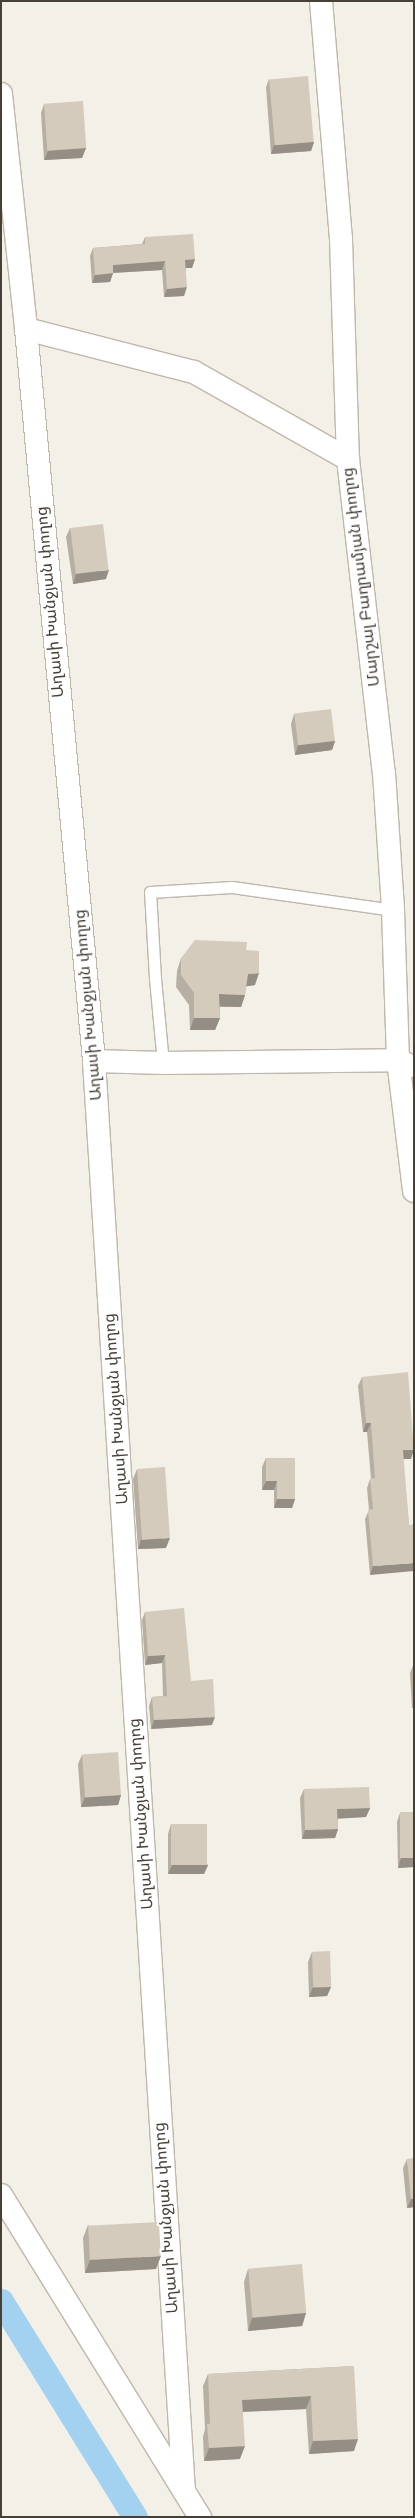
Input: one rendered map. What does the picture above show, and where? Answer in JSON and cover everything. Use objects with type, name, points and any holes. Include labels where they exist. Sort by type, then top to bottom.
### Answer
[{"type":"street","points":[[321,1],[342,239],[348,459]]},
{"type":"street","points":[[1,94],[26,329]]},
{"type":"street","name":"Մարշալ Բաղրամյան փողոց","points":[[26,329],[194,372],[348,459],[384,773],[414,1191]]},
{"type":"street","name":"Աղասի Խանջյան փողոց","points":[[26,329],[94,1061],[184,2491]]},
{"type":"street","points":[[94,1061],[406,1064]]},
{"type":"street","points":[[1,2195],[200,2517]]},
{"type":"lane","points":[[163,1063],[155,978],[150,892],[232,887],[393,910]]},
{"type":"building","points":[[308,76],[314,142],[275,145],[269,79]]},
{"type":"building","points":[[83,101],[86,148],[47,151],[44,104]]},
{"type":"building","points":[[193,234],[195,259],[185,260],[187,287],[167,289],[165,261],[113,265],[113,273],[95,275],[93,248],[145,244],[145,237]]},
{"type":"building","points":[[103,524],[109,570],[76,574],[70,528]]},
{"type":"building","points":[[331,709],[335,741],[298,745],[294,714]]},
{"type":"building","points":[[195,940],[247,942],[246,950],[259,951],[259,973],[248,974],[245,995],[219,994],[220,1018],[194,1018],[194,993],[181,975],[181,958]]},
{"type":"building","points":[[408,1372],[414,1450],[403,1450],[409,1525],[414,1524],[414,1563],[373,1566],[368,1510],[373,1509],[370,1479],[375,1478],[371,1423],[366,1423],[362,1377]]},
{"type":"building","points":[[266,1458],[295,1458],[295,1499],[277,1499],[277,1481],[266,1481]]},
{"type":"building","points":[[165,1467],[170,1538],[142,1540],[137,1469]]},
{"type":"building","points":[[184,1608],[191,1681],[213,1679],[215,1717],[154,1720],[152,1697],[167,1696],[165,1655],[148,1656],[145,1612]]},
{"type":"building","points":[[118,1752],[121,1795],[85,1797],[82,1755]]},
{"type":"building","points":[[369,1787],[370,1808],[337,1809],[338,1829],[305,1830],[304,1789]]},
{"type":"building","points":[[400,1812],[414,1812],[414,1858],[400,1858]]},
{"type":"building","points":[[171,1824],[207,1824],[207,1865],[171,1865]]},
{"type":"building","points":[[330,1951],[331,1987],[313,1988],[312,1952]]},
{"type":"building","points":[[414,2158],[414,2198],[411,2199],[407,2159]]},
{"type":"building","points":[[159,2222],[161,2256],[90,2260],[88,2226]]},
{"type":"building","points":[[302,2264],[306,2313],[252,2318],[248,2269]]},
{"type":"building","points":[[354,2366],[358,2439],[313,2441],[311,2396],[242,2400],[245,2446],[209,2448],[207,2424],[210,2424],[208,2374]]},
{"type":"waterway","points":[[1,2301],[135,2517]]}]
